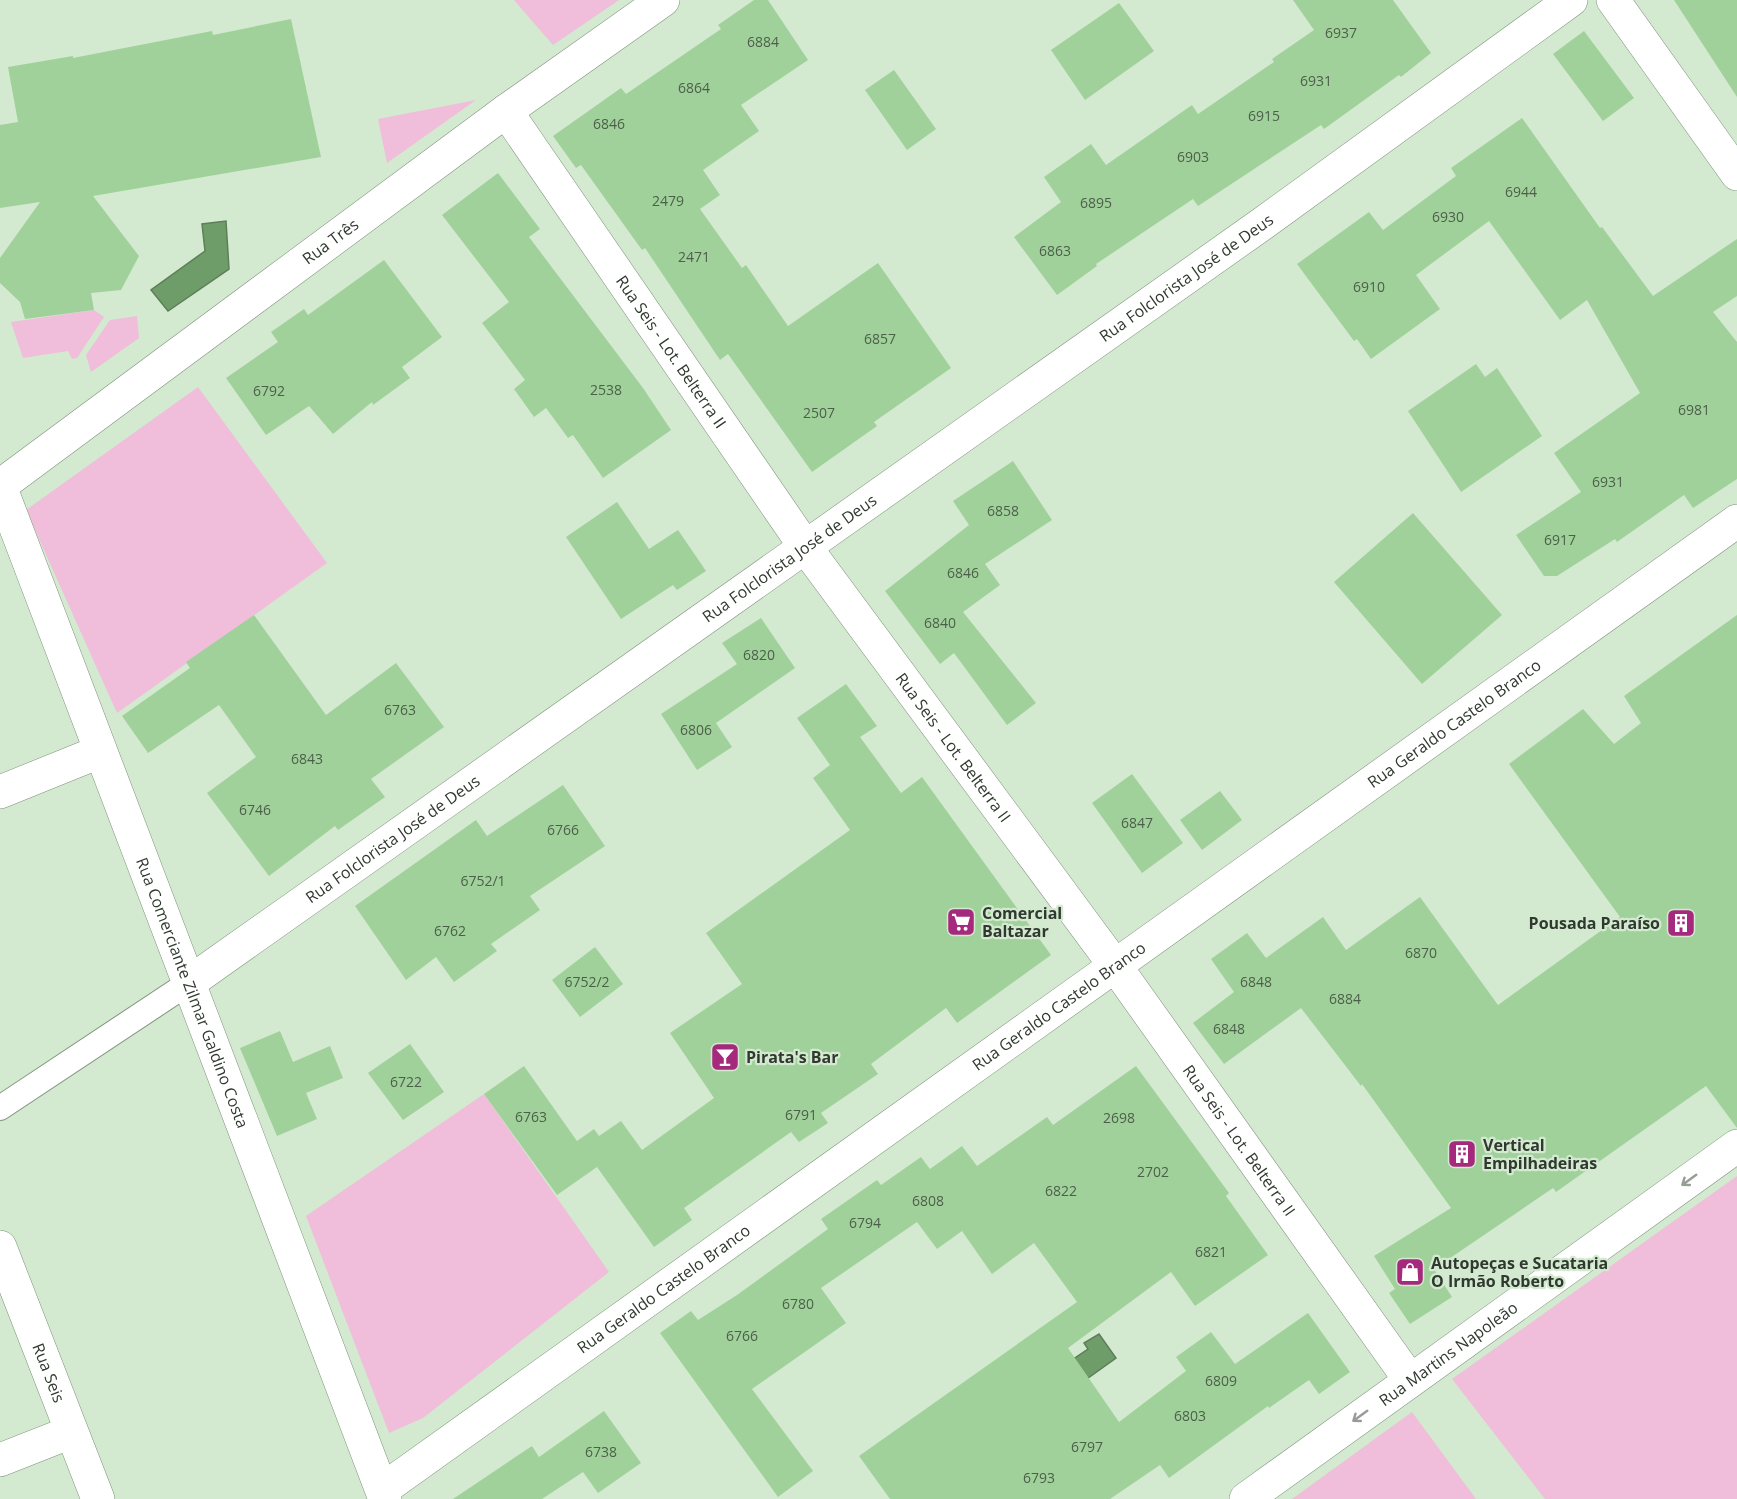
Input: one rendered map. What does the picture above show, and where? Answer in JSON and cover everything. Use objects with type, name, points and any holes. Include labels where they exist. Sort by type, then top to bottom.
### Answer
[{"type":"street","name":"Rua Três","points":[[0,486],[506,111],[663,0]]},
{"type":"street","name":"Rua Folclorista José de Deus","points":[[190,982],[1252,231],[1571,0]]},
{"type":"street","points":[[1613,0],[1737,174]]},
{"type":"street","name":"Rua Seis - Lot. Belterra II","points":[[506,111],[806,548],[1116,967],[1410,1380]]},
{"type":"street","name":"Rua Comerciante Zilmar Galdino Costa","points":[[0,486],[99,752],[190,982],[384,1494]]},
{"type":"street","name":"Rua Geraldo Castelo Branco","points":[[384,1494],[1737,521]]},
{"type":"street","points":[[0,792],[99,752]]},
{"type":"street","name":"Rua Martins Napoleão","points":[[1246,1499],[1737,1146]]},
{"type":"street","name":"Rua Seis","points":[[0,1247],[98,1499]]},
{"type":"street","points":[[0,1460],[71,1432]]},
{"type":"lane","name":"Rua Folclorista José de Deus","points":[[0,1108],[190,982]]},
{"type":"shaded area","points":[[514,0],[619,0],[553,45]]},
{"type":"shaded area","points":[[476,100],[387,163],[378,119]]},
{"type":"shaded area","points":[[226,221],[229,269],[168,311],[151,290],[205,251],[202,224]]},
{"type":"shaded area","points":[[94,310],[104,317],[77,358],[72,359],[68,351],[23,358],[11,322]]},
{"type":"shaded area","points":[[137,316],[139,338],[91,372],[86,355],[110,320]]},
{"type":"shaded area","points":[[198,387],[327,563],[117,713],[26,510]]},
{"type":"shaded area","points":[[484,1094],[609,1272],[423,1418],[389,1433],[306,1216]]},
{"type":"shaded area","points":[[1737,1176],[1737,1499],[1545,1499],[1452,1379]]},
{"type":"shaded area","points":[[1099,1334],[1116,1358],[1077,1386],[1063,1366],[1088,1349],[1084,1343]]},
{"type":"shaded area","points":[[1412,1412],[1476,1499],[1292,1499]]},
{"type":"building","points":[[754,0],[768,0],[808,60],[741,105],[759,131],[703,170],[720,195],[700,209],[742,268],[746,265],[788,326],[878,263],[951,368],[874,422],[877,426],[812,472],[728,354],[720,360],[645,248],[642,250],[581,165],[576,168],[553,136],[621,88],[626,94],[721,29],[718,25]]},
{"type":"building","points":[[1293,0],[1393,0],[1431,53],[1401,77],[1399,75],[1324,129],[1321,125],[1198,206],[1193,199],[1096,264],[1097,266],[1057,295],[1014,237],[1061,202],[1044,177],[1091,144],[1106,165],[1192,105],[1198,114],[1274,62],[1272,59],[1314,30]]},
{"type":"building","points":[[1674,0],[1737,0],[1737,97]]},
{"type":"building","points":[[1119,3],[1154,51],[1085,100],[1051,50]]},
{"type":"building","points":[[291,19],[321,157],[93,196],[139,256],[121,290],[91,293],[94,310],[25,319],[20,302],[0,283],[0,258],[40,202],[0,208],[0,125],[18,122],[8,67],[73,56],[73,58],[212,31],[213,35]]},
{"type":"building","points":[[1584,31],[1634,98],[1603,121],[1553,54]]},
{"type":"building","points":[[894,70],[936,129],[907,150],[865,90]]},
{"type":"building","points":[[1522,118],[1600,228],[1602,227],[1653,296],[1737,239],[1737,296],[1713,312],[1737,342],[1737,479],[1693,508],[1684,495],[1617,542],[1615,539],[1557,576],[1544,576],[1516,535],[1581,492],[1554,453],[1640,393],[1587,300],[1560,320],[1489,221],[1416,275],[1440,309],[1371,359],[1357,339],[1354,341],[1297,264],[1369,212],[1383,230],[1456,176],[1451,168]]},
{"type":"building","points":[[498,173],[540,229],[529,237],[643,388],[671,430],[603,478],[573,435],[568,438],[546,408],[534,417],[514,389],[525,380],[482,323],[509,302],[442,215]]},
{"type":"building","points":[[384,260],[442,337],[402,367],[410,378],[373,405],[372,402],[333,434],[309,406],[266,435],[226,378],[278,342],[271,332],[304,309],[308,315]]},
{"type":"building","points":[[1476,364],[1485,377],[1497,368],[1542,436],[1461,492],[1408,411]]},
{"type":"building","points":[[1013,461],[1052,520],[985,564],[1000,585],[963,612],[1036,703],[1007,725],[954,653],[940,664],[885,591],[969,525],[953,501]]},
{"type":"building","points":[[617,502],[649,549],[678,530],[706,571],[677,590],[673,585],[621,619],[566,537]]},
{"type":"building","points":[[1413,513],[1502,615],[1422,684],[1334,582]]},
{"type":"building","points":[[254,615],[326,715],[396,663],[444,727],[371,779],[385,797],[338,830],[335,826],[269,876],[207,793],[256,757],[219,705],[148,753],[122,716],[190,668],[186,662]]},
{"type":"building","points":[[1737,615],[1737,1128],[1706,1086],[1556,1192],[1553,1188],[1434,1269],[1452,1297],[1410,1324],[1389,1293],[1395,1289],[1374,1256],[1451,1208],[1362,1084],[1361,1086],[1301,1008],[1224,1064],[1193,1023],[1234,992],[1211,959],[1247,933],[1266,958],[1323,917],[1346,950],[1420,897],[1498,1005],[1620,917],[1509,764],[1583,709],[1614,744],[1641,723],[1624,696]]},
{"type":"building","points":[[761,618],[795,668],[716,723],[732,747],[697,770],[661,714],[737,664],[722,643]]},
{"type":"building","points":[[846,684],[877,726],[860,737],[901,793],[922,777],[1051,955],[957,1023],[946,1008],[871,1064],[878,1074],[821,1113],[828,1123],[799,1142],[791,1132],[684,1208],[692,1220],[654,1247],[597,1167],[557,1195],[484,1094],[524,1066],[577,1141],[594,1129],[599,1136],[621,1121],[642,1150],[714,1098],[670,1033],[742,984],[706,933],[850,830],[813,778],[830,765],[797,718]]},
{"type":"building","points":[[1132,774],[1183,843],[1142,873],[1092,803]]},
{"type":"building","points":[[563,785],[605,846],[530,896],[540,910],[491,944],[497,951],[454,982],[436,957],[406,980],[355,906],[476,820],[487,836]]},
{"type":"building","points":[[1220,791],[1242,820],[1202,850],[1180,820]]},
{"type":"building","points":[[595,947],[623,984],[580,1017],[552,980]]},
{"type":"building","points":[[280,1031],[293,1062],[330,1046],[343,1078],[306,1093],[317,1119],[277,1136],[240,1048]]},
{"type":"building","points":[[410,1044],[444,1092],[403,1120],[368,1073]]},
{"type":"building","points":[[1136,1066],[1229,1193],[1226,1196],[1268,1255],[1195,1306],[1171,1272],[1068,1348],[1119,1422],[1186,1371],[1176,1357],[1211,1332],[1235,1364],[1308,1313],[1350,1372],[1319,1394],[1309,1380],[1269,1408],[1268,1406],[1169,1478],[1160,1465],[1110,1499],[890,1499],[859,1456],[1077,1302],[1034,1243],[992,1274],[962,1231],[937,1249],[917,1222],[821,1288],[846,1323],[752,1389],[813,1471],[778,1497],[660,1333],[691,1311],[698,1320],[737,1295],[828,1229],[821,1219],[877,1180],[881,1185],[921,1157],[930,1169],[962,1146],[977,1166],[1047,1117],[1053,1125]]},
{"type":"building","points":[[604,1411],[641,1463],[598,1493],[583,1472],[542,1499],[453,1499],[532,1446],[539,1457]]},
{"type":"place","name":"Comercial Baltazar","points":[[961,922]]},
{"type":"place","name":"Pousada Paraíso","points":[[1681,923]]},
{"type":"place","name":"Pirata's Bar","points":[[725,1057]]},
{"type":"place","name":"Vertical Empilhadeiras","points":[[1462,1154]]},
{"type":"place","name":"Autopeças e Sucataria O Irmão Roberto","points":[[1410,1272]]}]
